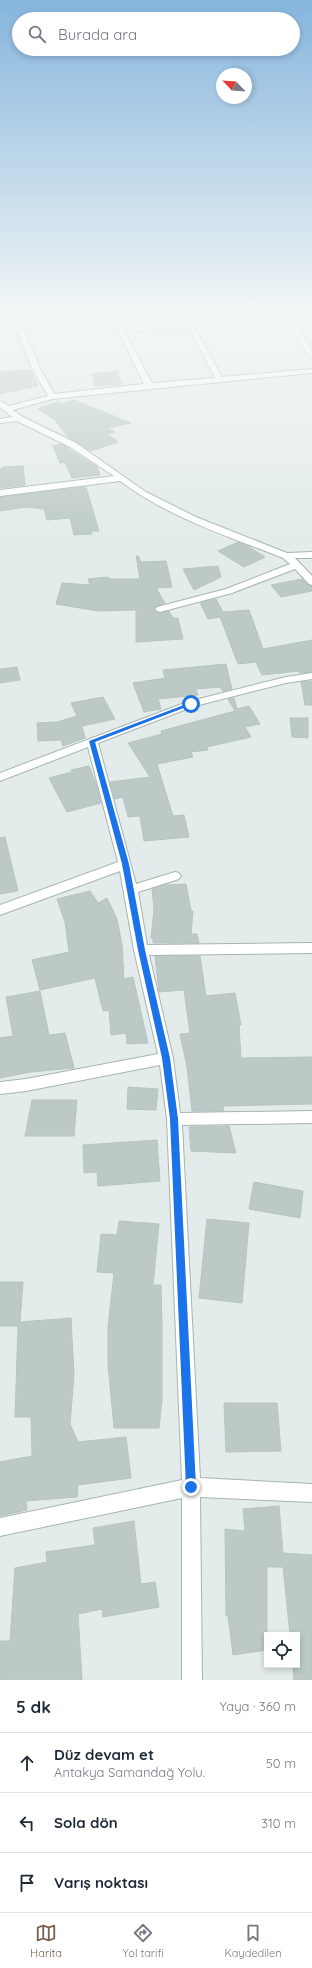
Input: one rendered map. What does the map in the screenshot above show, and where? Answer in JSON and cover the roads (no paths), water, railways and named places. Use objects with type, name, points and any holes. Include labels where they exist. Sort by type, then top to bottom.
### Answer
[{"type":"street","points":[[48,390],[52,397]]},
{"type":"street","points":[[8,409],[52,397],[110,390]]},
{"type":"street","points":[[0,403],[18,418],[73,445],[143,494],[193,519],[286,556],[297,564],[312,582]]},
{"type":"street","points":[[0,421],[18,418]]},
{"type":"street","points":[[0,493],[122,478]]},
{"type":"street","points":[[286,556],[312,555]]},
{"type":"street","points":[[160,609],[229,591],[297,564]]},
{"type":"street","points":[[0,777],[191,704],[286,680],[312,676]]},
{"type":"street","points":[[92,741],[131,890],[141,950],[166,1058],[174,1119],[191,1487],[192,1680]]},
{"type":"street","points":[[0,910],[125,864]]},
{"type":"street","points":[[131,890],[175,876]]},
{"type":"street","points":[[141,950],[312,948]]},
{"type":"street","points":[[0,1088],[26,1085],[166,1058]]},
{"type":"street","points":[[174,1119],[312,1117]]},
{"type":"street","points":[[0,1527],[191,1487],[312,1493]]}]
